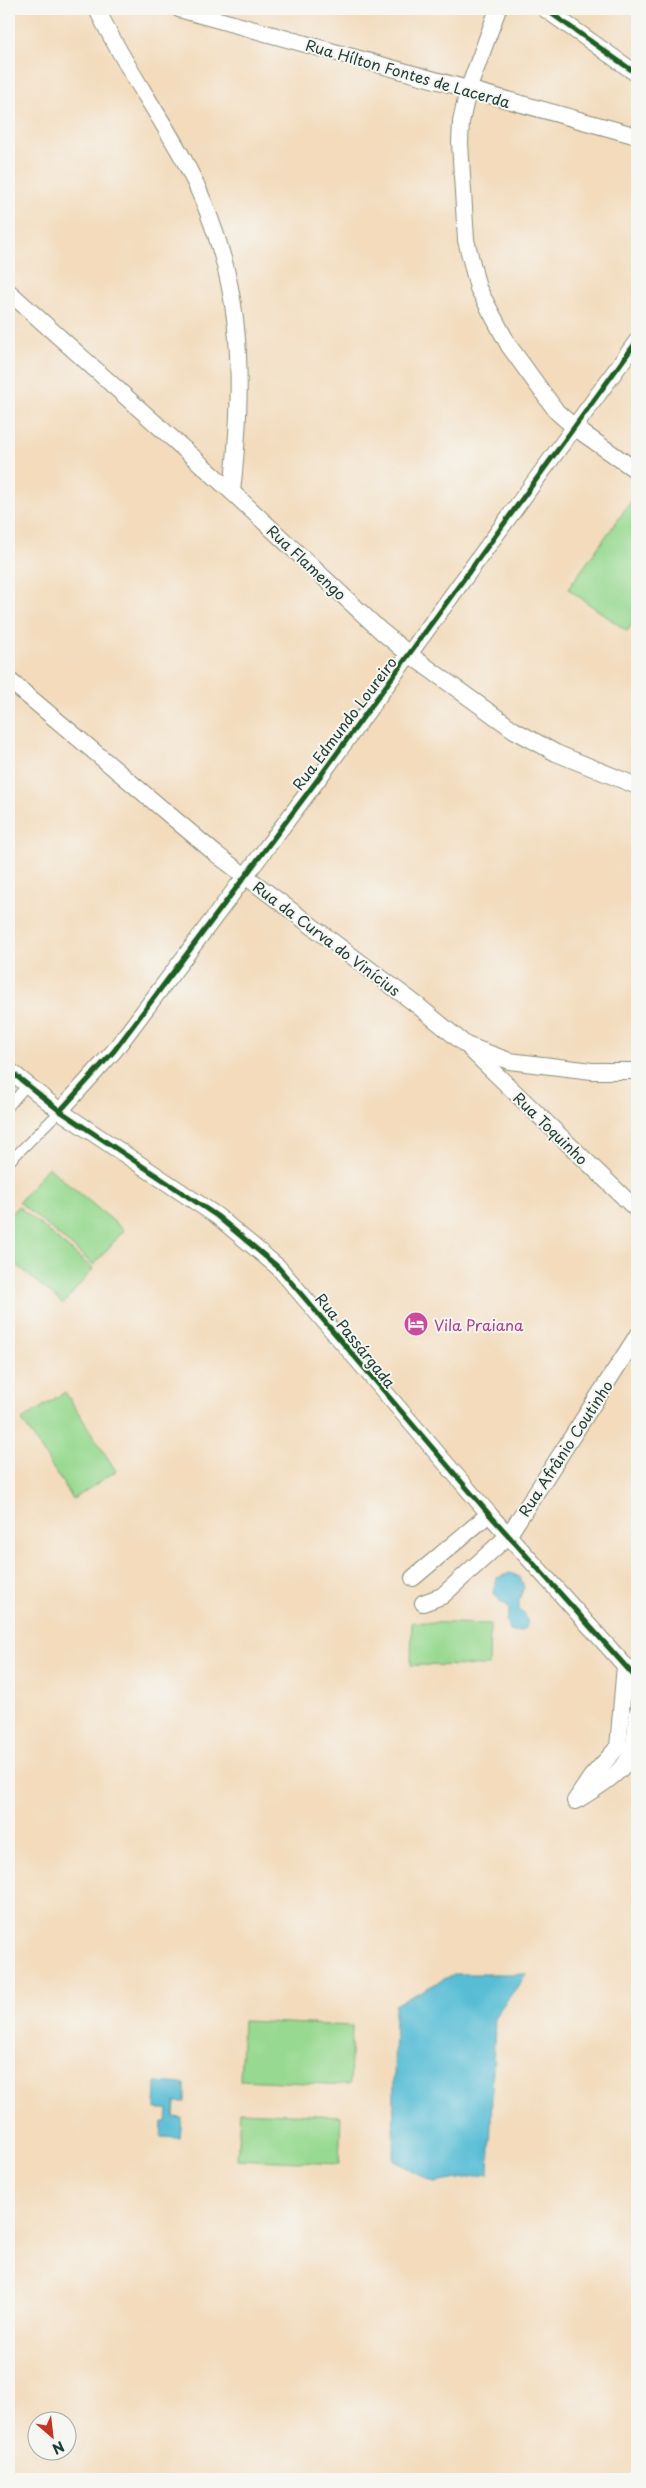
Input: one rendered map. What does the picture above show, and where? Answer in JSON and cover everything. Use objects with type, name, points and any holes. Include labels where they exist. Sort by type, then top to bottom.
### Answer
[{"type":"street","points":[[97,9],[124,60],[184,161],[204,203],[222,253],[232,289],[240,370],[239,426],[232,492]]},
{"type":"street","name":"Rua Hílton Fontes de Lacerda","points":[[179,9],[637,136]]},
{"type":"street","points":[[498,9],[468,90],[462,122],[460,166],[466,240],[478,288],[509,346],[544,396],[574,427],[637,471]]},
{"type":"street","points":[[546,9],[637,74]]},
{"type":"street","name":"Rua Flamengo","points":[[9,292],[232,492],[381,631],[410,655],[514,730],[556,753],[637,786]]},
{"type":"street","name":"Rua Edmundo Loureiro","points":[[60,1111],[114,1051],[410,655],[637,341]]},
{"type":"street","name":"Rua da Curva do Vinícius","points":[[9,680],[244,876],[409,999],[466,1045],[509,1061],[592,1071],[637,1071]]},
{"type":"street","name":"Rua Toquinho","points":[[466,1045],[637,1210]]},
{"type":"street","name":"Rua Passárgada","points":[[9,1070],[60,1111],[218,1216],[262,1251],[302,1294],[398,1410],[508,1536],[637,1679]]},
{"type":"street","name":"Rua Afrânio Coutinho","points":[[423,1603],[442,1596],[508,1536],[637,1336]]},
{"type":"street","points":[[413,1578],[489,1514]]},
{"type":"street","points":[[625,1665],[618,1747],[591,1778],[575,1801],[599,1787],[629,1759],[632,1751],[637,1713]]},
{"type":"lane","points":[[9,1106],[27,1085]]},
{"type":"lane","points":[[9,1162],[60,1111]]},
{"type":"green space","points":[[637,493],[637,617],[627,631],[568,589]]},
{"type":"green space","points":[[48,1167],[124,1230],[94,1265],[19,1202]]},
{"type":"green space","points":[[18,1206],[93,1269],[63,1304],[9,1258],[9,1216]]},
{"type":"green space","points":[[65,1392],[116,1471],[73,1499],[22,1420]]},
{"type":"green space","points":[[412,1622],[490,1624],[489,1666],[411,1665]]},
{"type":"green space","points":[[243,2021],[352,2026],[350,2085],[240,2080]]},
{"type":"green space","points":[[240,2112],[341,2116],[339,2164],[237,2159]]},
{"type":"water","points":[[510,1573],[520,1577],[524,1587],[519,1600],[519,1610],[525,1615],[528,1623],[519,1632],[510,1631],[506,1621],[509,1612],[508,1606],[500,1601],[494,1593],[497,1578]]},
{"type":"water","points":[[454,1974],[527,1974],[495,2016],[489,2174],[435,2183],[393,2160],[395,2005]]},
{"type":"water","points":[[156,2082],[185,2084],[185,2102],[175,2102],[174,2117],[182,2118],[180,2138],[161,2137],[162,2122],[167,2122],[168,2109],[155,2109]]},
{"type":"cycle path","points":[[545,9],[637,74]]},
{"type":"cycle path","points":[[60,1111],[114,1051],[324,771],[637,341]]},
{"type":"cycle path","points":[[9,1070],[60,1111],[217,1216],[278,1267],[489,1514],[637,1679]]},
{"type":"place","name":"Vila Praiana","points":[[416,1324]]}]
